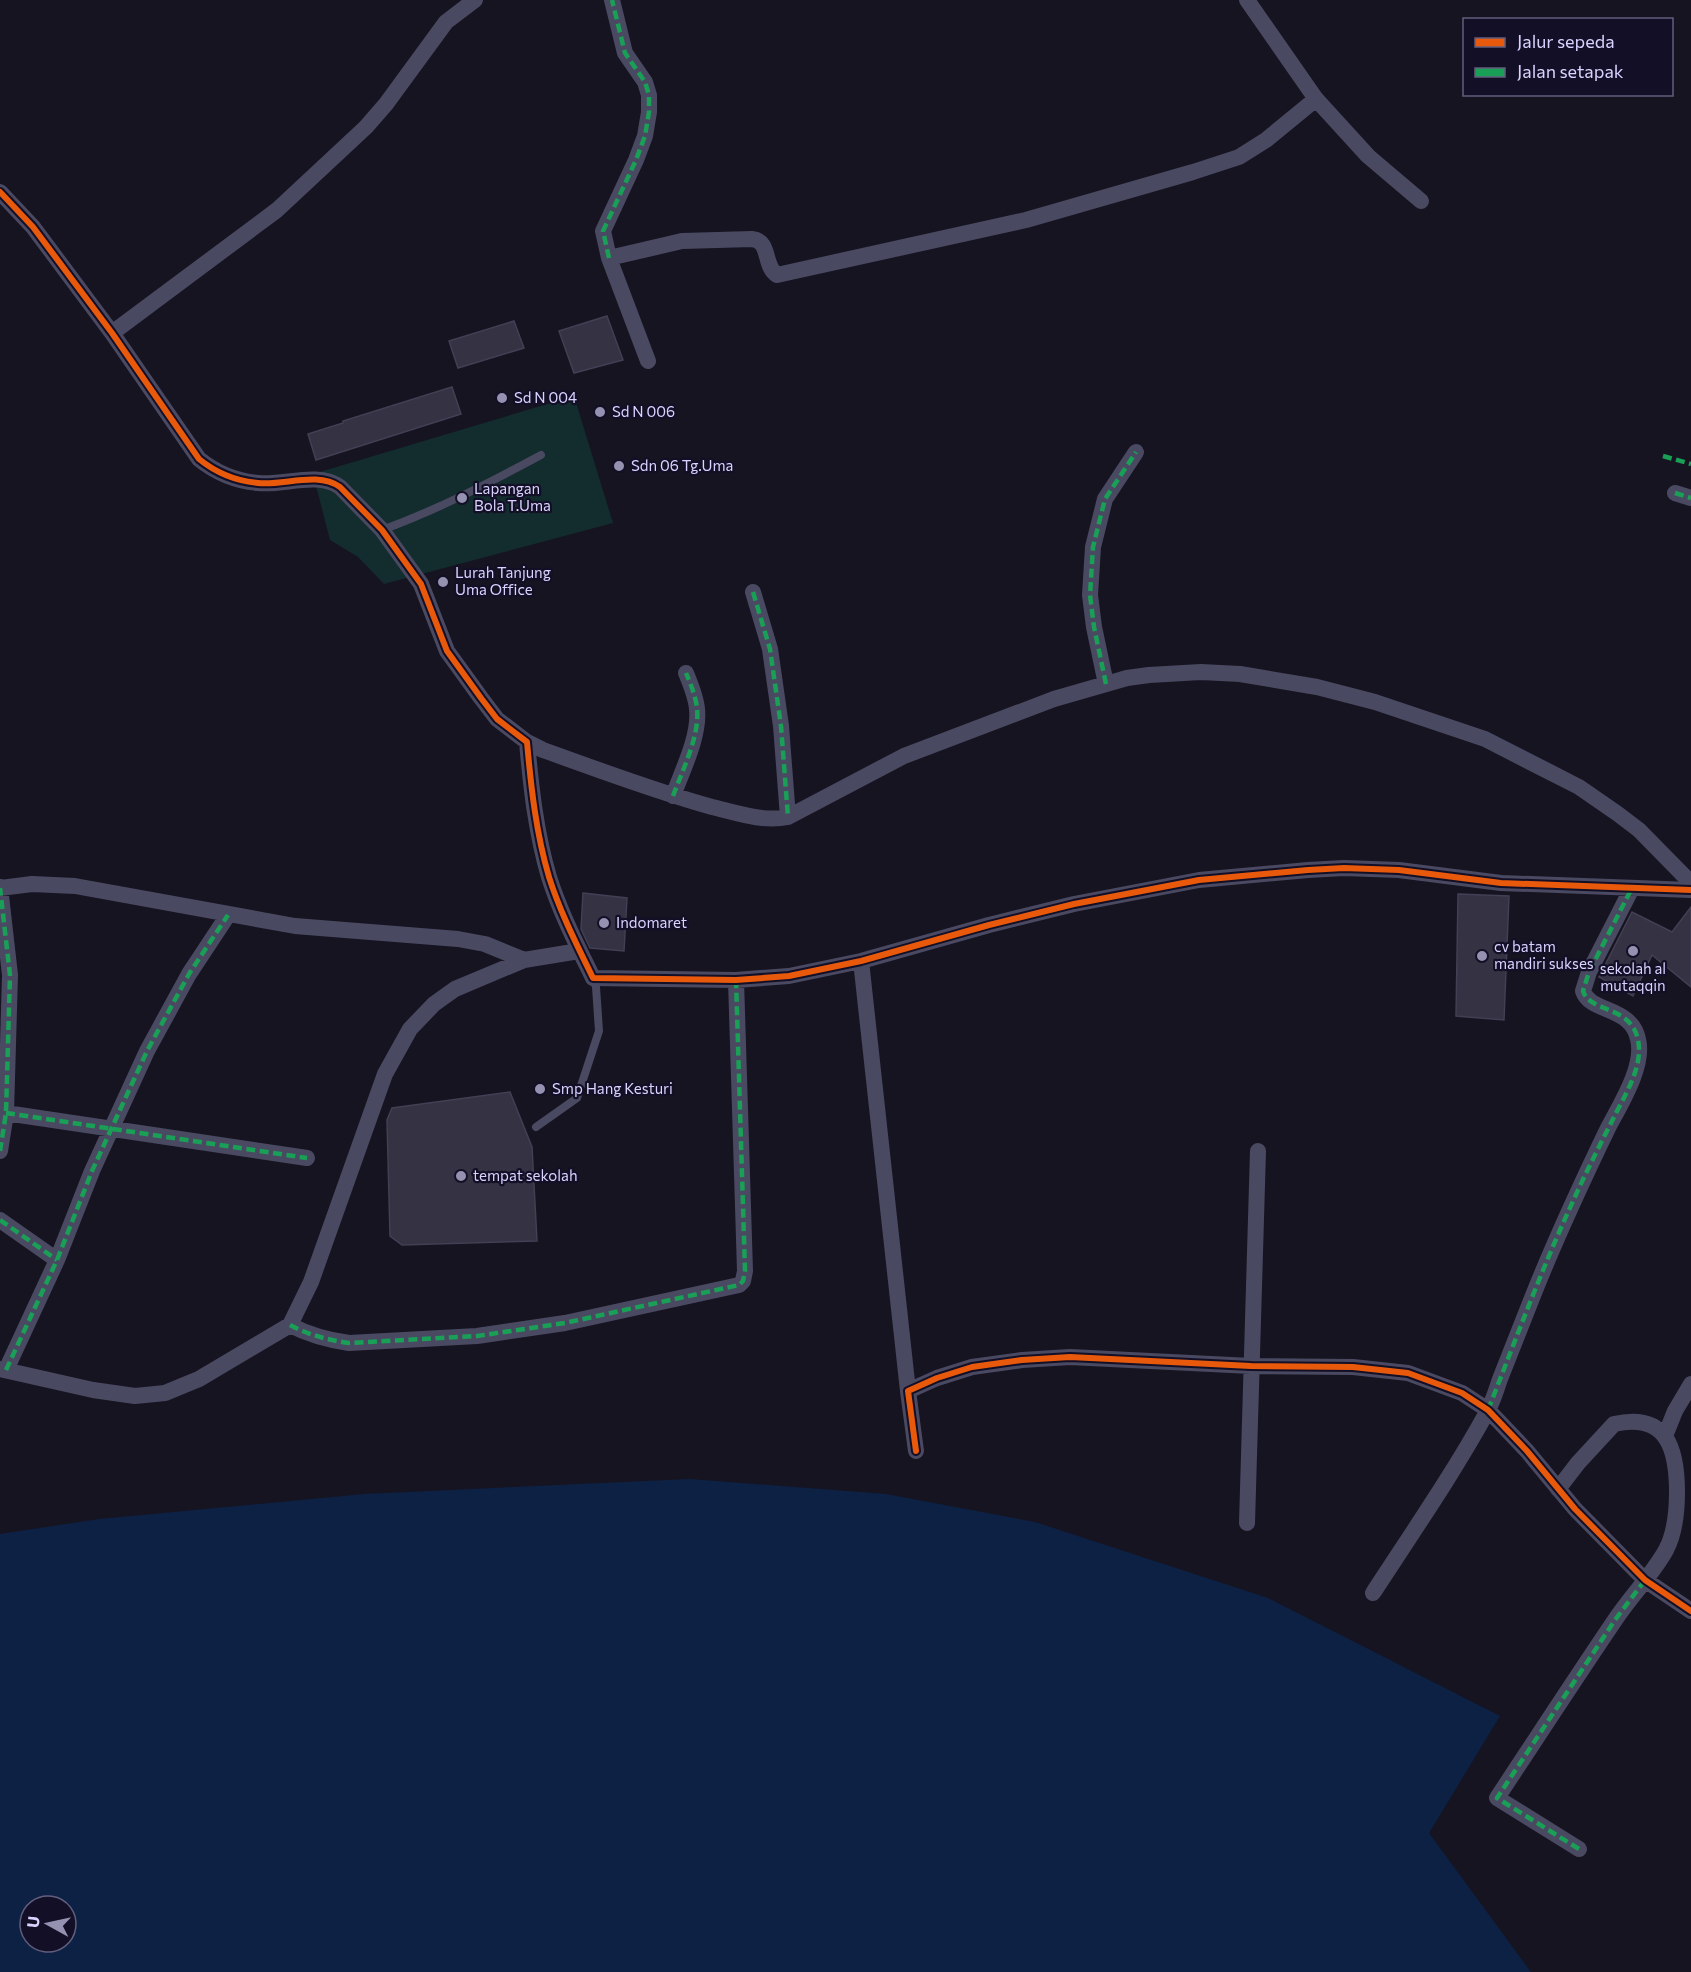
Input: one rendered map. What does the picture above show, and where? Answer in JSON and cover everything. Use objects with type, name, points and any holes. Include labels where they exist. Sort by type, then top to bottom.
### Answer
[{"type":"street","points":[[112,333],[276,210],[366,127],[386,104],[446,22],[475,0]]},
{"type":"street","points":[[612,0],[625,53],[645,82],[649,95],[649,112],[645,136],[636,160],[603,231],[609,258],[648,361]]},
{"type":"street","points":[[1247,0],[1316,99],[1368,156],[1421,201]]},
{"type":"street","points":[[609,258],[682,241],[752,239],[762,243],[770,269],[777,275],[946,239],[1026,220],[1239,157],[1266,140],[1316,99]]},
{"type":"street","points":[[0,192],[33,227],[112,333],[199,459],[226,476],[258,483],[306,480],[333,482],[340,487],[382,530],[421,584],[447,651],[497,719],[527,742],[543,750],[673,796],[751,817],[777,819],[788,817],[904,756],[1054,699],[1106,684],[1149,675],[1201,672],[1240,675],[1317,687],[1375,702],[1474,735],[1579,787],[1639,830],[1691,884]]},
{"type":"street","points":[[1106,684],[1090,595],[1093,547],[1105,500],[1136,452]]},
{"type":"street","points":[[753,592],[770,649],[781,726],[788,817]]},
{"type":"street","points":[[673,796],[696,729],[698,716],[695,698],[686,673]]},
{"type":"street","points":[[527,742],[537,826],[549,877],[569,930],[593,978],[736,980],[789,976],[861,961],[1064,906],[1199,880],[1344,868],[1399,870],[1501,883],[1691,890]]},
{"type":"street","points":[[0,1151],[6,1113],[10,975],[0,888],[32,884],[75,886],[295,926],[458,939],[485,944],[524,960]]},
{"type":"street","points":[[1373,1593],[1444,1484],[1488,1410],[1532,1296],[1574,1199],[1629,1087],[1640,1051],[1634,1027],[1624,1017],[1587,999],[1583,991],[1589,972],[1632,888]]},
{"type":"street","points":[[228,915],[189,974],[152,1041],[92,1171],[57,1260],[3,1370],[93,1390],[135,1396],[165,1393],[199,1379],[290,1324],[310,1282],[385,1074],[410,1029],[434,1004],[455,989],[524,960],[579,951]]},
{"type":"street","points":[[861,961],[916,1451]]},
{"type":"street","points":[[290,1324],[313,1335],[349,1343],[477,1336],[565,1323],[739,1285],[743,1281],[745,1271],[736,980]]},
{"type":"street","points":[[6,1113],[307,1158]]},
{"type":"street","points":[[1247,1523],[1258,1151]]},
{"type":"street","points":[[0,1220],[57,1260]]},
{"type":"street","points":[[909,1391],[937,1378],[972,1367],[1022,1360],[1070,1357],[1251,1366],[1353,1367],[1408,1373],[1462,1393],[1488,1410],[1527,1451],[1575,1509],[1645,1580],[1691,1611]]},
{"type":"street","points":[[1665,1436],[1691,1383]]},
{"type":"street","points":[[1558,1489],[1578,1463],[1614,1424],[1631,1422],[1642,1424],[1654,1428],[1671,1443],[1675,1459],[1677,1506],[1673,1531],[1666,1549],[1497,1798],[1579,1849]]},
{"type":"lane","points":[[382,530],[420,516],[477,490],[541,455]]},
{"type":"lane","points":[[536,1127],[577,1098],[599,1032],[598,1003],[593,978]]},
{"type":"green space","name":"Lapangan Bola T.Uma","points":[[574,396],[613,523],[384,584],[358,557],[330,540],[313,474]]},
{"type":"water","points":[[690,1479],[886,1494],[1035,1522],[1268,1598],[1500,1716],[1429,1833],[1531,1972],[0,1972],[0,1534],[99,1519],[364,1494]]},
{"type":"building","points":[[607,316],[623,360],[574,373],[559,331]]},
{"type":"building","points":[[514,321],[524,348],[458,368],[449,341]]},
{"type":"building","points":[[452,387],[461,414],[316,460],[308,434]]},
{"type":"building","name":"Indomaret","points":[[583,893],[627,898],[624,951],[590,948],[581,929]]},
{"type":"building","name":"cv batam mandiri sukses","points":[[1458,894],[1509,896],[1504,1020],[1456,1016]]},
{"type":"building","name":"sekolah al mutaqqin","points":[[1691,907],[1691,987],[1652,955],[1633,996],[1599,977],[1632,912],[1672,932]]},
{"type":"building","name":"tempat sekolah","points":[[510,1092],[532,1147],[537,1241],[402,1245],[390,1236],[387,1120],[392,1108]]},
{"type":"marked path","points":[[609,258],[603,231],[636,160],[645,136],[649,112],[649,95],[645,82],[625,53],[612,0]]},
{"type":"marked path","points":[[1106,684],[1090,595],[1093,547],[1105,499],[1136,452]]},
{"type":"marked path","points":[[1663,456],[1691,464]]},
{"type":"marked path","points":[[1675,493],[1691,498]]},
{"type":"marked path","points":[[753,592],[770,649],[781,726],[788,817]]},
{"type":"marked path","points":[[673,796],[690,753],[696,730],[696,700],[686,673]]},
{"type":"marked path","points":[[0,888],[10,975],[6,1113],[0,1151]]},
{"type":"marked path","points":[[1488,1410],[1562,1225],[1627,1092],[1638,1061],[1638,1040],[1634,1029],[1619,1015],[1587,998],[1583,991],[1589,972],[1632,888]]},
{"type":"marked path","points":[[6,1370],[57,1260],[92,1171],[147,1051],[189,974],[228,915]]},
{"type":"marked path","points":[[290,1325],[319,1337],[349,1343],[477,1336],[565,1323],[739,1285],[743,1281],[745,1271],[736,980]]},
{"type":"marked path","points":[[6,1113],[307,1158]]},
{"type":"marked path","points":[[0,1220],[57,1260]]},
{"type":"marked path","points":[[1579,1849],[1497,1798],[1615,1620],[1645,1580]]},
{"type":"cycle path","points":[[0,192],[33,227],[112,333],[199,459],[226,475],[250,482],[268,483],[311,479],[331,482],[340,487],[382,530],[421,584],[447,651],[497,719],[527,742],[532,793],[544,860],[553,890],[593,978],[736,980],[789,976],[861,961],[1074,904],[1199,880],[1308,870],[1344,868],[1399,870],[1501,883],[1691,890]]},
{"type":"cycle path","points":[[916,1451],[908,1391],[937,1378],[972,1367],[1022,1360],[1070,1357],[1251,1366],[1353,1367],[1408,1373],[1462,1393],[1488,1410],[1527,1451],[1575,1509],[1645,1580],[1691,1611]]},
{"type":"place","name":"Sd N 004","points":[[502,398]]},
{"type":"place","name":"Sd N 006","points":[[600,412]]},
{"type":"place","name":"Sdn 06 Tg.Uma","points":[[619,466]]},
{"type":"place","name":"Lapangan Bola T.Uma","points":[[462,498]]},
{"type":"place","name":"Lurah Tanjung Uma Office","points":[[443,582]]},
{"type":"place","name":"Indomaret","points":[[604,923]]},
{"type":"place","name":"sekolah al mutaqqin","points":[[1633,951]]},
{"type":"place","name":"cv batam mandiri sukses","points":[[1482,956]]},
{"type":"place","name":"Smp Hang Kesturi","points":[[540,1089]]},
{"type":"place","name":"tempat sekolah","points":[[461,1176]]}]
